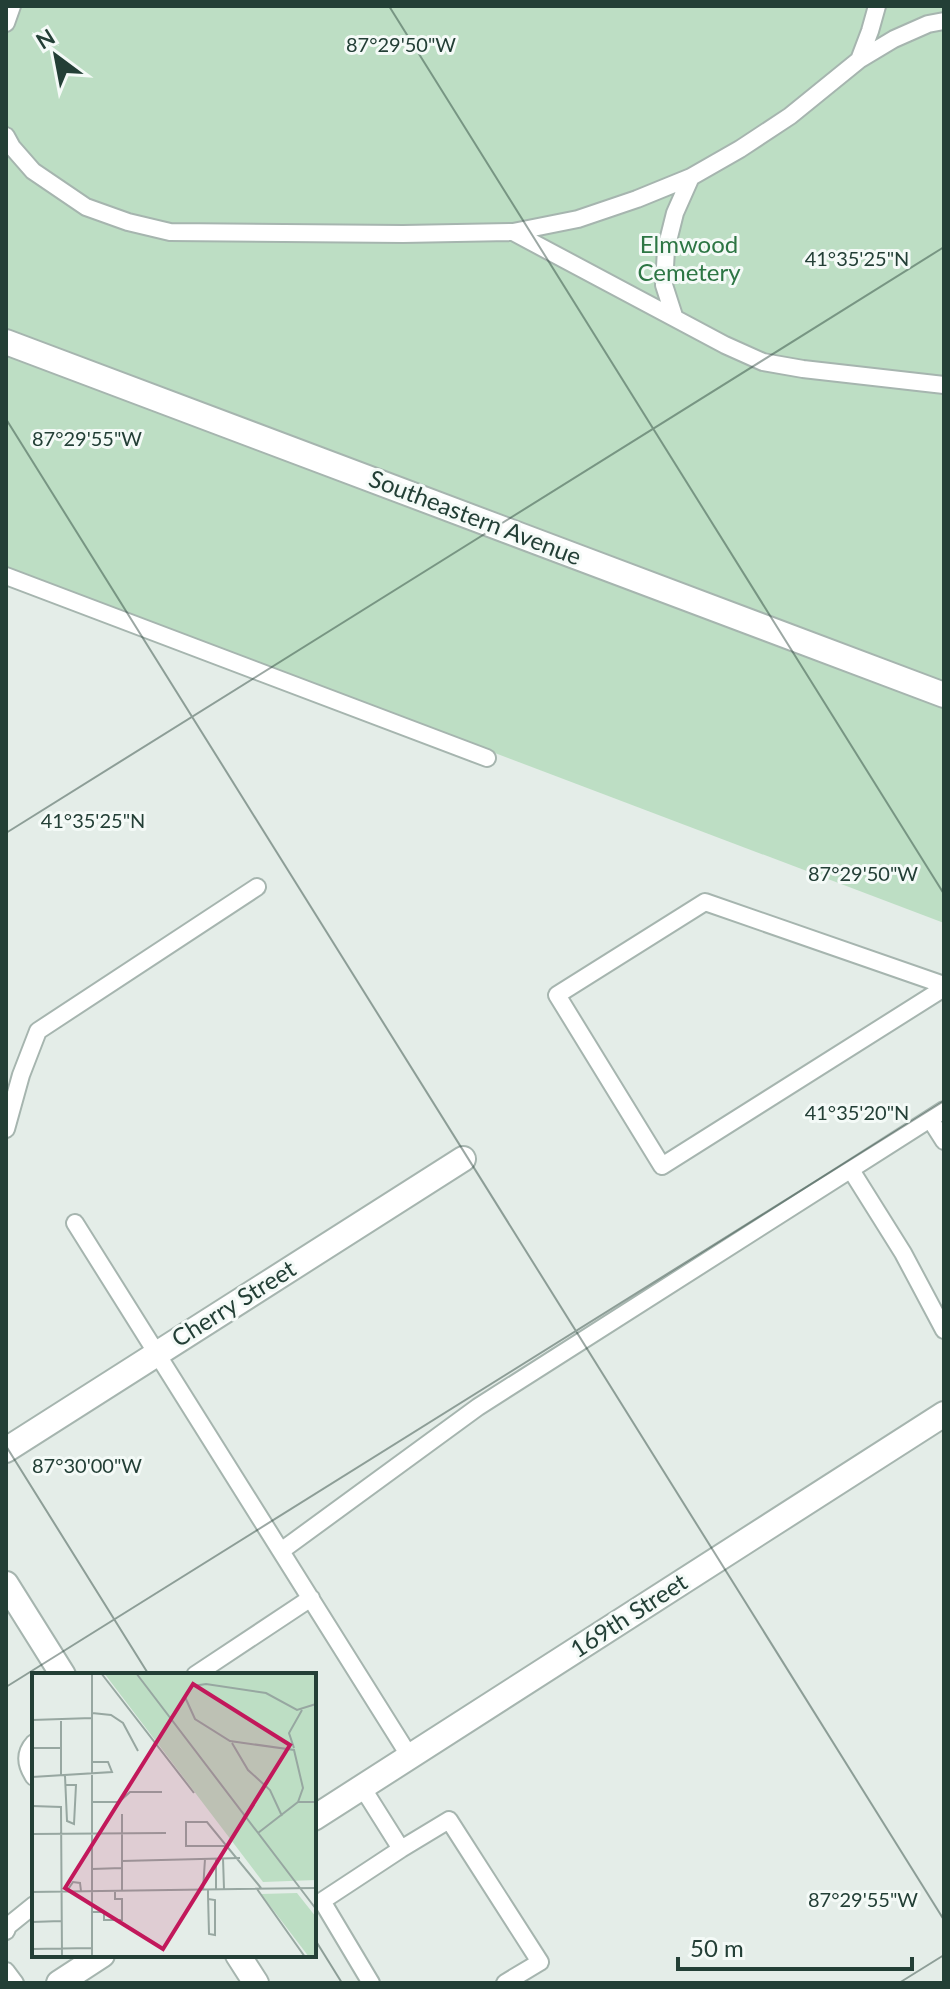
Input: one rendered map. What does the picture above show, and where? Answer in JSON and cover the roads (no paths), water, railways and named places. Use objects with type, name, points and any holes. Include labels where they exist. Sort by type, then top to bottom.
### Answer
[{"type":"street","name":"Southeastern Avenue","points":[[6,342],[944,695]]},
{"type":"street","name":"Cherry Street","points":[[6,1450],[463,1159]]},
{"type":"street","name":"169th Street","points":[[316,1817],[944,1414]]},
{"type":"street","points":[[6,1584],[62,1673]]},
{"type":"street","points":[[59,1983],[99,1957]]},
{"type":"street","points":[[239,1957],[256,1983]]},
{"type":"lane","points":[[6,23],[12,6]]},
{"type":"lane","points":[[859,60],[877,6]]},
{"type":"lane","points":[[6,136],[33,171],[86,207],[170,232],[513,232],[578,219],[691,177],[790,116],[859,60],[894,39],[928,24],[944,21]]},
{"type":"lane","points":[[674,316],[664,285],[666,249],[675,213],[691,177]]},
{"type":"lane","points":[[513,232],[725,345],[763,362],[944,385]]},
{"type":"lane","points":[[6,576],[487,758]]},
{"type":"lane","points":[[6,1129],[21,1075],[38,1031],[257,887]]},
{"type":"lane","points":[[705,902],[944,987],[662,1166],[557,995],[705,902]]},
{"type":"lane","points":[[281,1551],[478,1407],[937,1114],[944,1141]]},
{"type":"lane","points":[[851,1170],[903,1253],[944,1330]]},
{"type":"lane","points":[[75,1223],[410,1757]]},
{"type":"lane","points":[[198,1673],[311,1598]]},
{"type":"lane","points":[[32,1746],[27,1760],[32,1772]]},
{"type":"lane","points":[[362,1787],[401,1849]]},
{"type":"lane","points":[[371,1983],[322,1901],[449,1820],[540,1962],[505,1983]]},
{"type":"lane","points":[[6,1931],[32,1907]]},
{"type":"lane","points":[[6,1971],[15,1983]]},
{"type":"park label","name":"Elmwood Cemetery","points":[[689,259]]}]
